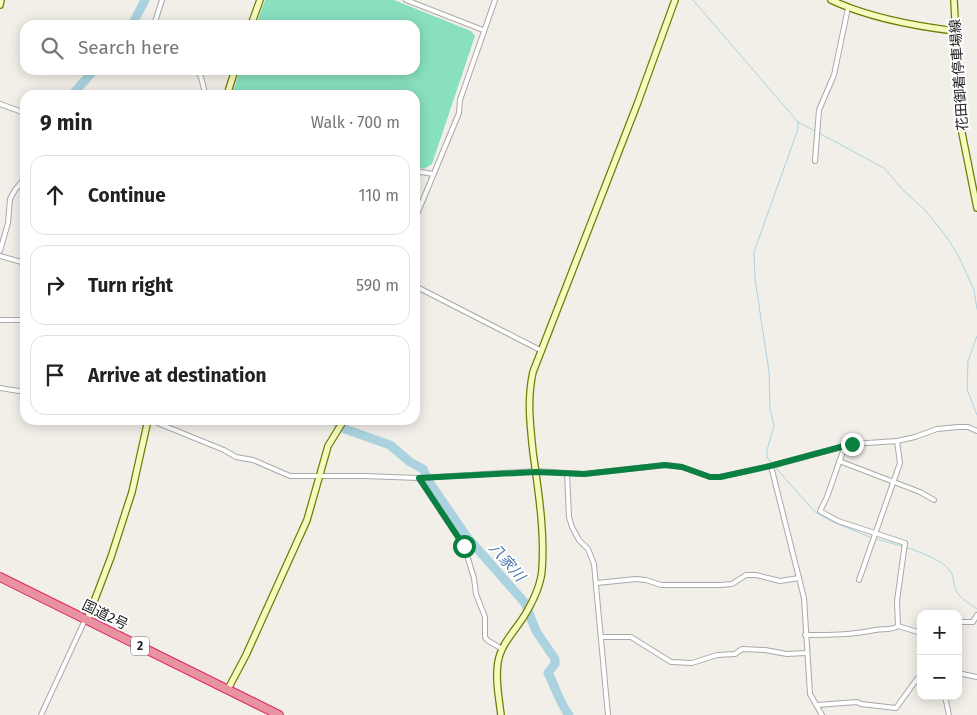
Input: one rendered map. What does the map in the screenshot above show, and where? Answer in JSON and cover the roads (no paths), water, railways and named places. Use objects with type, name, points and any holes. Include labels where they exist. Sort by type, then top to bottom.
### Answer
[{"type":"highway","name":"国道2号","points":[[0,577],[279,715]]},
{"type":"street","points":[[0,5],[1,0]]},
{"type":"street","points":[[156,20],[162,0]]},
{"type":"street","points":[[253,20],[260,0]]},
{"type":"street","points":[[406,0],[483,30]]},
{"type":"street","points":[[420,206],[459,113],[460,100],[495,0]]},
{"type":"street","points":[[501,715],[497,675],[498,661],[502,649],[526,614],[542,572],[542,538],[530,423],[529,390],[533,372],[638,102],[675,0]]},
{"type":"street","points":[[830,0],[848,8],[910,26],[956,31]]},
{"type":"street","name":"花田御着停車場線","points":[[954,0],[960,123],[977,208]]},
{"type":"street","points":[[815,161],[819,110],[834,75],[848,8]]},
{"type":"street","points":[[200,75],[204,90]]},
{"type":"street","points":[[229,90],[234,75]]},
{"type":"street","points":[[0,104],[20,111]]},
{"type":"street","points":[[420,173],[433,174]]},
{"type":"street","points":[[0,251],[8,223],[10,199],[20,184]]},
{"type":"street","points":[[0,256],[20,262]]},
{"type":"street","points":[[420,289],[542,351]]},
{"type":"street","points":[[0,320],[20,320]]},
{"type":"street","points":[[0,388],[20,391]]},
{"type":"street","points":[[41,715],[86,619],[111,557],[132,492],[148,425]]},
{"type":"street","points":[[162,425],[224,450],[236,457],[253,460],[290,476],[419,478],[536,472],[584,474],[665,465],[682,467],[710,477],[720,477],[852,444],[897,441],[937,429],[968,427],[977,431]]},
{"type":"street","points":[[228,689],[246,655],[307,520],[328,446],[341,425]]},
{"type":"street","points":[[859,580],[900,463],[897,441]]},
{"type":"street","points":[[842,446],[843,451],[820,511],[838,521],[905,543],[897,601],[898,626]]},
{"type":"street","points":[[839,461],[920,492],[934,500]]},
{"type":"street","points":[[770,466],[804,598],[810,694],[822,715]]},
{"type":"street","points":[[567,473],[569,517],[572,527],[579,540],[588,549],[594,564],[608,715]]},
{"type":"street","points":[[419,478],[464,546],[484,617],[485,636],[487,640],[502,649]]},
{"type":"street","points":[[597,583],[636,579],[661,585],[720,585],[732,584],[746,575],[756,575],[780,581],[799,578]]},
{"type":"street","points":[[962,622],[973,622],[977,615]]},
{"type":"street","points":[[805,636],[865,633],[898,626],[917,632]]},
{"type":"street","points":[[602,637],[631,637],[672,662],[692,662],[717,655],[735,654],[742,649],[765,650],[787,654],[806,653]]},
{"type":"street","points":[[962,674],[977,677]]},
{"type":"street","points":[[817,705],[858,702],[861,704],[896,708],[917,679]]},
{"type":"street","points":[[946,700],[949,715]]},
{"type":"waterway","name":"八家川","points":[[135,20],[145,0]]},
{"type":"waterway","points":[[693,0],[798,122],[815,131]]},
{"type":"waterway","name":"八家川","points":[[76,90],[90,75]]},
{"type":"waterway","points":[[772,464],[767,457],[767,450],[774,426],[770,409],[769,372],[755,279],[754,252],[798,129],[798,122]]},
{"type":"waterway","points":[[819,133],[884,168],[903,190],[925,210],[948,239],[959,257],[974,290],[977,309]]},
{"type":"waterway","points":[[977,336],[968,361],[967,389],[977,415]]},
{"type":"waterway","name":"八家川","points":[[340,425],[345,429],[390,445],[410,462],[423,469],[430,483],[467,537],[525,603],[536,631],[555,659],[555,664],[548,673],[569,715]]},
{"type":"waterway","points":[[775,467],[815,512],[831,521],[872,538]]},
{"type":"waterway","points":[[876,539],[916,551],[937,560],[951,572],[958,594],[977,609]]}]
